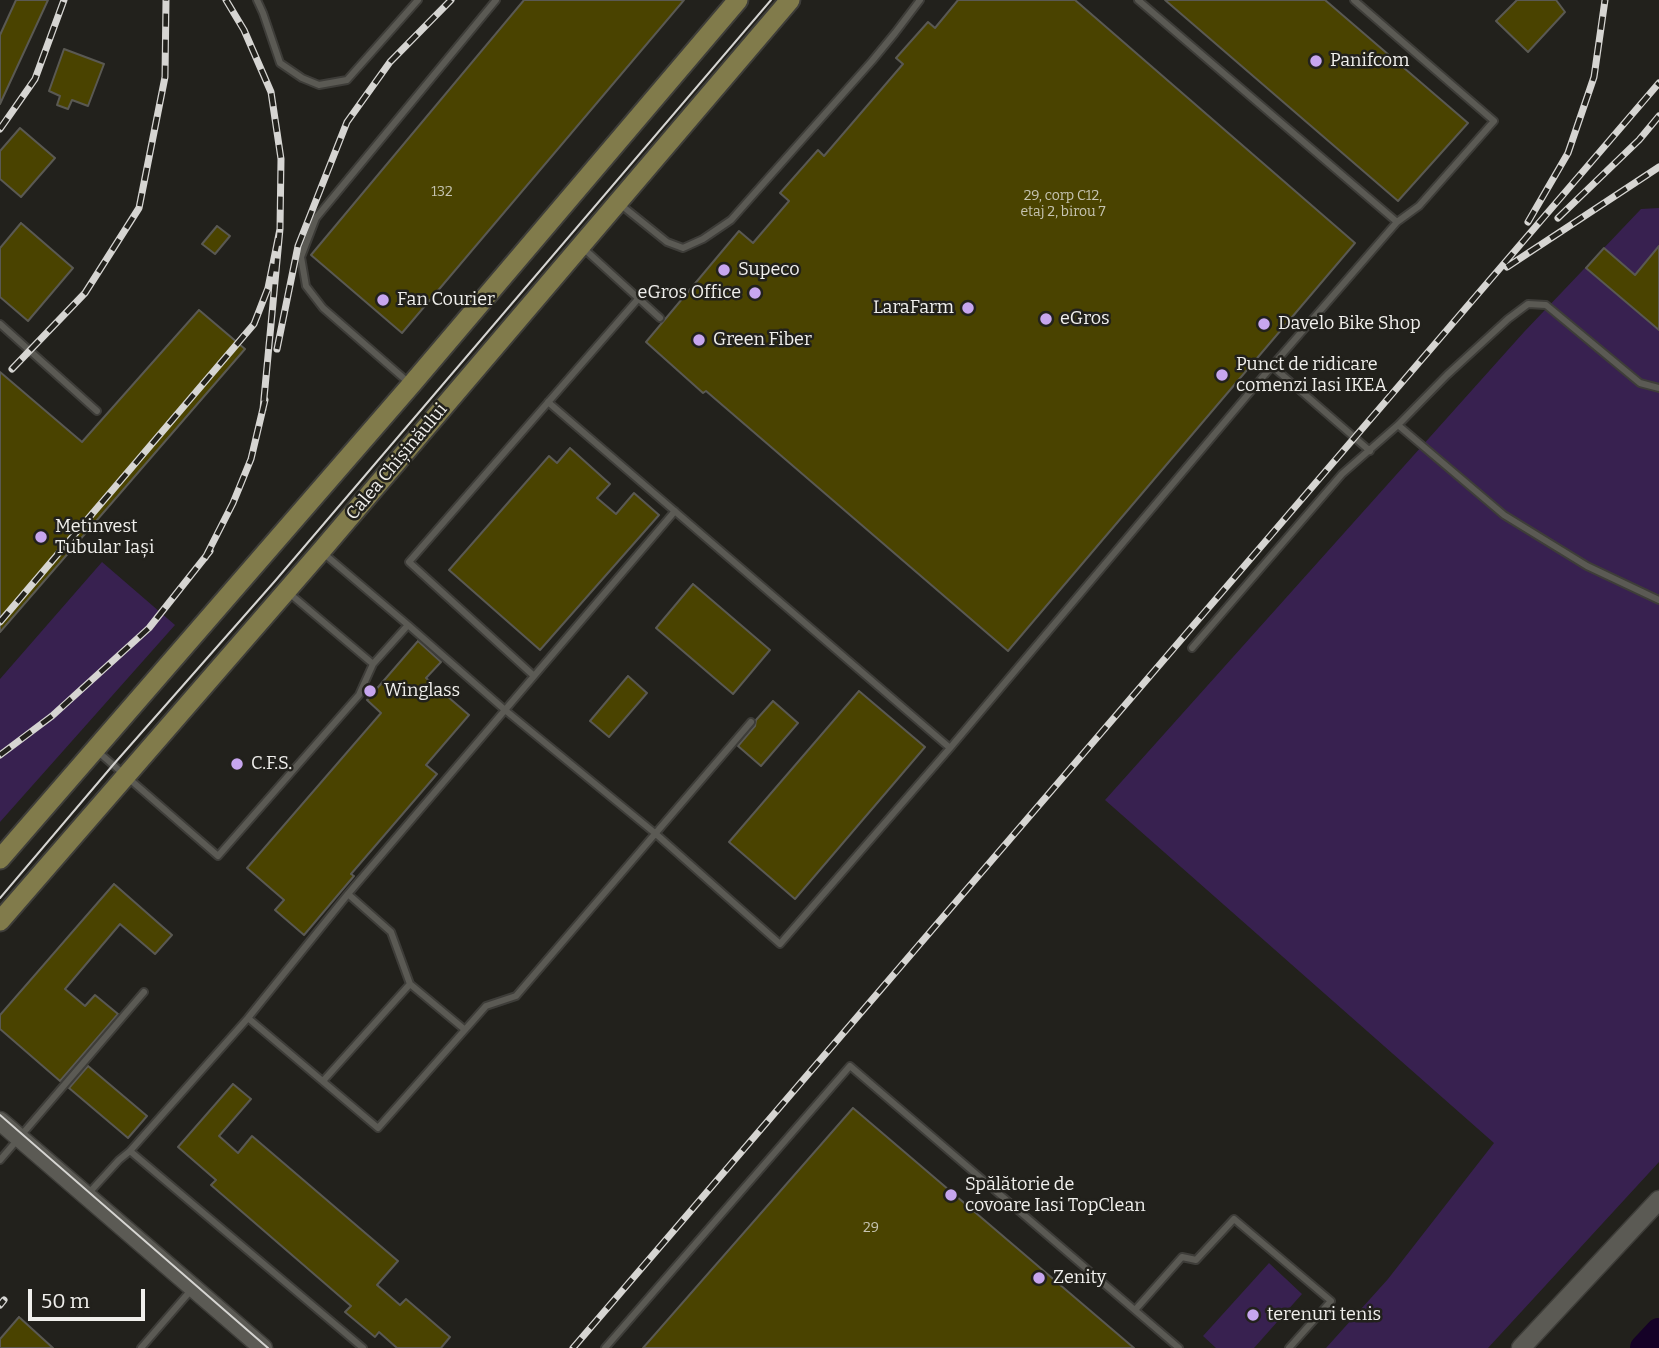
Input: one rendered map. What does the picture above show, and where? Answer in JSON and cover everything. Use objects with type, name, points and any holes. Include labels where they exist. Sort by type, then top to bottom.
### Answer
[{"type":"main road","points":[[0,859],[411,384],[738,0]]},
{"type":"main road","name":"Calea Chișinăului","points":[[0,920],[321,551],[790,0]]},
{"type":"main road","points":[[0,1121],[263,1348]]},
{"type":"main road","points":[[1521,1348],[1659,1200]]},
{"type":"lane","points":[[257,0],[279,63],[319,85],[347,80],[418,0]]},
{"type":"lane","points":[[411,384],[323,308],[306,286],[301,257],[316,219],[496,0]]},
{"type":"lane","points":[[618,202],[667,243],[683,248],[703,239],[731,219],[754,194],[880,52],[920,0]]},
{"type":"lane","points":[[1138,0],[1397,222]]},
{"type":"lane","points":[[321,551],[505,710],[656,834],[780,944],[950,748],[1272,366],[1397,222],[1419,206],[1494,121],[1354,0]]},
{"type":"lane","points":[[580,246],[660,318]]},
{"type":"lane","points":[[534,676],[409,562],[638,299]]},
{"type":"lane","points":[[1192,648],[1342,474],[1398,425],[1508,319],[1528,304],[1546,306],[1640,383],[1659,388]]},
{"type":"lane","points":[[0,324],[97,411]]},
{"type":"lane","points":[[1272,366],[1370,451]]},
{"type":"lane","points":[[548,402],[950,748]]},
{"type":"lane","points":[[1398,425],[1504,516],[1587,566],[1659,600]]},
{"type":"lane","points":[[86,1195],[130,1151],[248,1018],[348,894],[675,511]]},
{"type":"lane","points":[[286,590],[373,664]]},
{"type":"lane","points":[[94,749],[218,856],[359,695],[373,664],[408,625]]},
{"type":"lane","points":[[248,1018],[379,1128],[486,1006],[516,996],[751,722]]},
{"type":"lane","points":[[348,894],[391,932],[410,984],[464,1030]]},
{"type":"lane","points":[[324,1081],[410,984]]},
{"type":"lane","points":[[0,1160],[144,992]]},
{"type":"lane","points":[[605,1348],[850,1066],[1178,1348]]},
{"type":"lane","points":[[130,1151],[363,1348]]},
{"type":"lane","points":[[1135,1310],[1182,1257],[1196,1260],[1234,1219],[1331,1301],[1289,1348]]},
{"type":"lane","points":[[141,1348],[193,1288]]},
{"type":"shaded area","points":[[1659,208],[1659,1162],[1488,1348],[1326,1348],[1388,1279],[1494,1143],[1105,800],[1524,332],[1641,209]]},
{"type":"shaded area","points":[[102,562],[175,625],[0,822],[0,679]]},
{"type":"shaded area","name":"terenuri tenis","points":[[1269,1263],[1302,1294],[1254,1348],[1216,1348],[1203,1336]]},
{"type":"building","points":[[16,0],[48,0],[0,104],[0,35]]},
{"type":"building","points":[[524,0],[684,0],[402,333],[311,255]]},
{"type":"building","name":"eGros","points":[[958,0],[1075,0],[1355,243],[1008,651],[646,342],[739,231],[753,243],[789,201],[780,193],[818,150],[824,156],[903,64],[896,58],[928,22],[935,28]]},
{"type":"building","name":"Panifcom","points":[[1165,0],[1325,0],[1468,123],[1398,201]]},
{"type":"building","points":[[1517,0],[1556,0],[1565,12],[1528,52],[1496,21]]},
{"type":"building","points":[[64,49],[104,64],[88,106],[72,100],[68,109],[57,105],[60,96],[49,91]]},
{"type":"building","points":[[20,128],[55,158],[21,197],[0,179],[0,151]]},
{"type":"building","points":[[21,223],[73,268],[28,321],[0,297],[0,248]]},
{"type":"building","points":[[217,226],[230,236],[215,254],[202,244]]},
{"type":"building","points":[[1659,246],[1659,330],[1586,268],[1604,248],[1635,275]]},
{"type":"building","name":"Metinvest Tubular Iași","points":[[199,310],[245,349],[0,632],[0,372],[82,442]]},
{"type":"building","points":[[570,448],[610,484],[597,498],[616,514],[634,493],[659,515],[540,650],[449,570],[549,456],[557,463]]},
{"type":"building","points":[[693,584],[770,650],[733,694],[656,628]]},
{"type":"building","points":[[418,641],[441,662],[426,678],[469,715],[426,765],[437,774],[351,874],[354,876],[304,935],[275,910],[284,900],[247,868],[381,713],[367,700]]},
{"type":"building","points":[[628,676],[647,693],[609,737],[590,721]]},
{"type":"building","points":[[859,691],[925,747],[795,899],[729,842]]},
{"type":"building","points":[[773,701],[798,723],[761,766],[738,746]]},
{"type":"building","points":[[114,884],[172,935],[155,954],[120,924],[65,989],[85,1006],[95,995],[118,1014],[60,1081],[0,1029],[0,1015]]},
{"type":"building","points":[[88,1066],[147,1116],[128,1138],[69,1088]]},
{"type":"building","points":[[233,1084],[251,1099],[219,1136],[238,1153],[252,1136],[398,1261],[377,1285],[400,1305],[406,1299],[450,1337],[441,1348],[397,1348],[379,1332],[375,1337],[345,1312],[351,1306],[211,1185],[216,1180],[178,1147]]},
{"type":"building","points":[[853,1108],[1134,1348],[643,1348]]},
{"type":"building","points":[[19,1317],[53,1348],[0,1348],[0,1339]]},
{"type":"waterway","points":[[1644,1348],[1659,1332]]},
{"type":"tram line","points":[[0,898],[275,581],[771,0]]},
{"type":"tram line","points":[[0,1115],[268,1348]]},
{"type":"railway","points":[[0,129],[35,79],[64,0]]},
{"type":"railway","points":[[12,369],[85,293],[139,208],[165,77],[166,0]]},
{"type":"railway","points":[[226,0],[244,30],[271,92],[281,159],[280,229]]},
{"type":"railway","points":[[277,349],[298,246],[347,122],[390,62],[451,0]]},
{"type":"railway","points":[[1528,222],[1568,153],[1594,77],[1605,0]]},
{"type":"railway","points":[[573,1348],[1659,83]]},
{"type":"railway","points":[[1558,218],[1639,140],[1659,116]]},
{"type":"railway","points":[[1507,267],[1659,167]]},
{"type":"railway","points":[[0,622],[254,324],[268,288],[280,229],[263,409]]},
{"type":"railway","points":[[205,558],[233,503],[251,459],[265,400]]},
{"type":"railway","points":[[0,755],[52,716],[149,628],[210,551]]},
{"type":"railway","points":[[0,1305],[4,1300]]},
{"type":"place","name":"Panifcom","points":[[1316,61]]},
{"type":"place","name":"Supeco","points":[[724,270]]},
{"type":"place","name":"eGros Office","points":[[755,293]]},
{"type":"place","name":"Fan Courier","points":[[383,300]]},
{"type":"place","name":"LaraFarm","points":[[968,308]]},
{"type":"place","name":"eGros","points":[[1046,319]]},
{"type":"place","name":"Davelo Bike Shop","points":[[1264,324]]},
{"type":"place","name":"Green Fiber","points":[[699,340]]},
{"type":"place","name":"Punct de ridicare comenzi Iasi IKEA","points":[[1222,375]]},
{"type":"place","name":"Metinvest Tubular Iași","points":[[41,537]]},
{"type":"place","name":"Winglass","points":[[370,691]]},
{"type":"place","name":"C.F.S.","points":[[237,764]]},
{"type":"place","name":"Spălătorie de covoare Iasi TopClean","points":[[951,1195]]},
{"type":"place","name":"Zenity","points":[[1039,1278]]},
{"type":"place","name":"terenuri tenis","points":[[1253,1315]]}]
